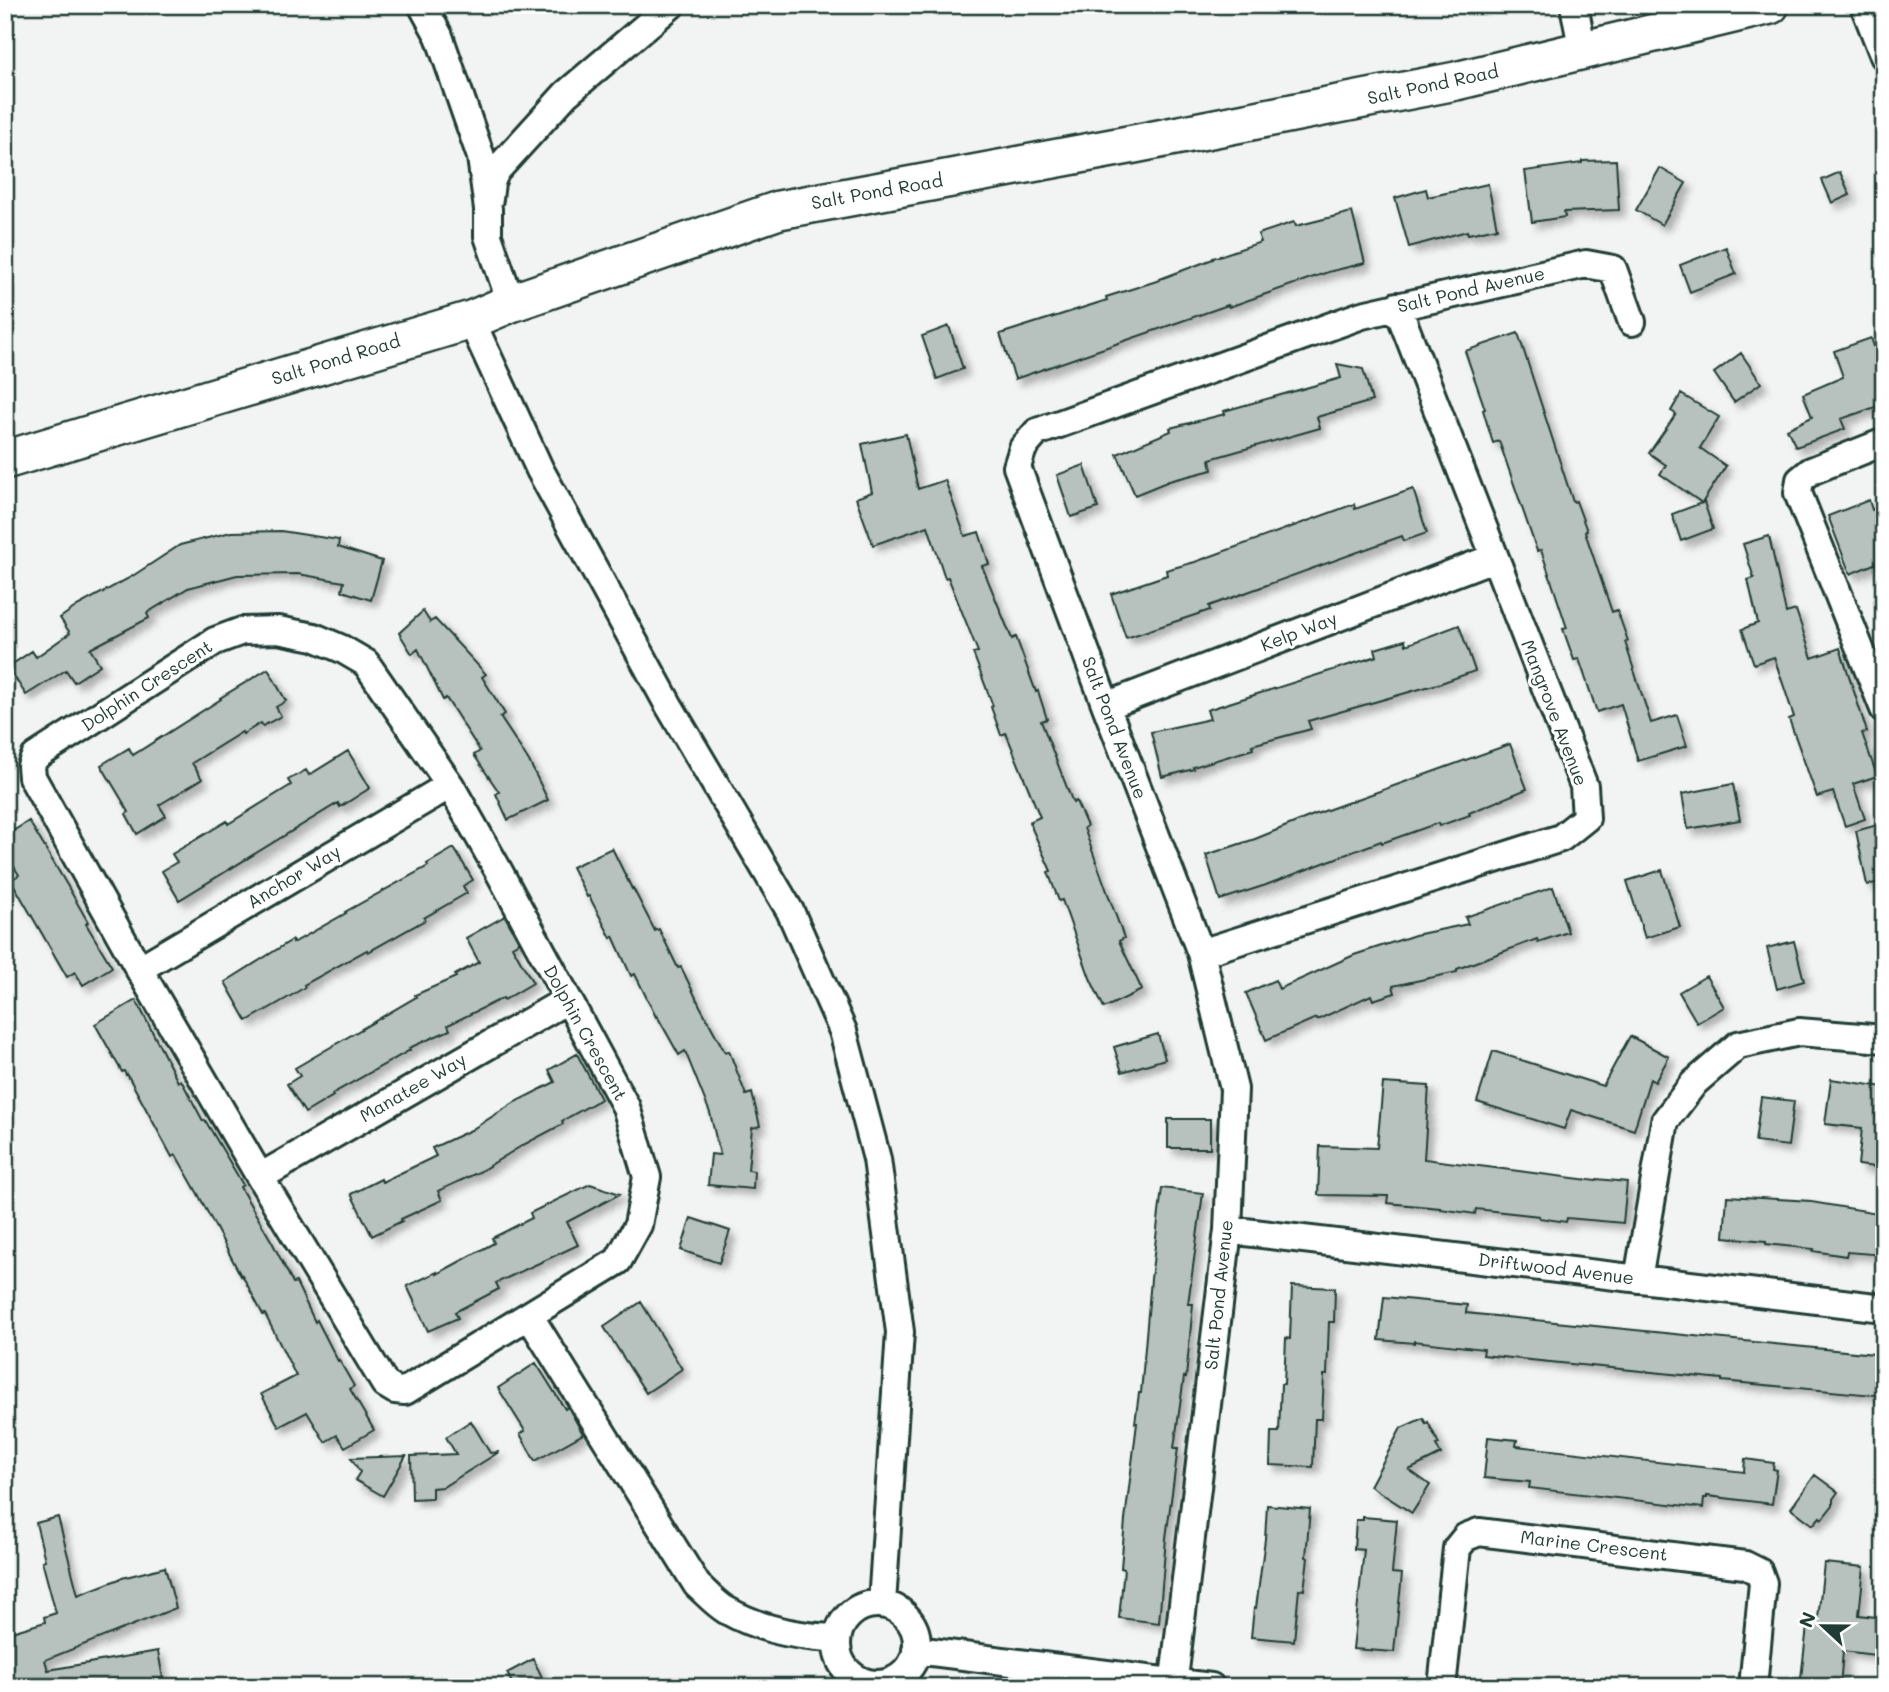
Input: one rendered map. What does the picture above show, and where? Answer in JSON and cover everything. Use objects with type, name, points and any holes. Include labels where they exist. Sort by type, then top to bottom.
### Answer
[{"type":"street","points":[[422,5],[439,36],[481,157],[488,209]]},
{"type":"street","points":[[511,303],[488,236],[491,182],[496,171],[566,94],[671,5]]},
{"type":"street","points":[[1574,5],[1583,51]]},
{"type":"street","name":"Salt Pond Road","points":[[5,460],[471,320],[511,303],[779,210],[1443,84],[1770,5]]},
{"type":"street","points":[[1864,5],[1884,56]]},
{"type":"street","name":"Salt Pond Avenue","points":[[1173,1685],[1228,1230],[1234,1089],[1201,953],[1017,467],[1023,448],[1037,432],[1362,315],[1586,264],[1613,269],[1633,322]]},
{"type":"street","name":"Mangrove Avenue","points":[[1201,953],[1561,838],[1586,818],[1584,786],[1396,306]]},
{"type":"street","points":[[471,320],[540,470],[668,704],[790,911],[843,1031],[877,1159],[900,1332],[882,1604]]},
{"type":"street","points":[[1884,442],[1811,471],[1800,480],[1798,493],[1884,709]]},
{"type":"street","name":"Kelp Way","points":[[1106,706],[1493,558]]},
{"type":"street","name":"Dolphin Crescent","points":[[278,630],[314,637],[366,663],[450,785],[626,1107],[647,1177],[638,1225],[618,1261],[405,1391],[395,1390],[385,1384],[260,1177],[139,969],[32,776],[31,766],[35,757],[215,641],[243,631],[278,630]]},
{"type":"street","name":"Anchor Way","points":[[139,969],[450,785]]},
{"type":"street","name":"Manatee Way","points":[[260,1177],[567,1000]]},
{"type":"street","points":[[1638,1279],[1665,1121],[1694,1083],[1738,1045],[1799,1031],[1884,1039]]},
{"type":"street","name":"Driftwood Avenue","points":[[1228,1230],[1884,1308]]},
{"type":"street","points":[[530,1317],[697,1585],[724,1609],[764,1628],[806,1637],[837,1638]]},
{"type":"street","name":"Marine Crescent","points":[[1441,1687],[1457,1548],[1466,1537],[1479,1532],[1745,1565],[1759,1572],[1763,1583],[1753,1687]]},
{"type":"street","points":[[882,1604],[902,1612],[915,1629],[914,1661],[900,1677],[881,1685],[868,1683],[857,1679],[841,1661],[837,1638],[841,1626],[858,1608],[882,1604]]},
{"type":"street","points":[[916,1650],[1173,1685],[1211,1687]]},
{"type":"building","points":[[1616,160],[1619,210],[1564,212],[1565,217],[1532,222],[1525,171],[1582,161]]},
{"type":"building","points":[[1660,168],[1686,183],[1662,225],[1636,210]]},
{"type":"building","points":[[1840,172],[1850,195],[1832,203],[1822,180]]},
{"type":"building","points":[[1488,184],[1497,228],[1468,234],[1467,231],[1409,247],[1395,198],[1426,189],[1428,197]]},
{"type":"building","points":[[1352,212],[1365,263],[1328,272],[1229,307],[1228,305],[1015,379],[1000,334],[1107,300],[1106,297],[1261,242],[1258,234],[1294,222],[1296,226]]},
{"type":"building","points":[[1726,247],[1736,274],[1690,292],[1680,265]]},
{"type":"building","points":[[949,326],[963,369],[937,379],[922,336]]},
{"type":"building","points":[[1518,333],[1573,502],[1576,501],[1587,531],[1585,532],[1612,612],[1617,610],[1628,641],[1625,642],[1651,723],[1677,715],[1687,746],[1638,761],[1621,704],[1597,712],[1579,659],[1574,660],[1563,629],[1567,628],[1541,550],[1537,551],[1499,441],[1493,443],[1483,410],[1485,409],[1465,351]]},
{"type":"building","points":[[1871,338],[1884,375],[1884,404],[1841,419],[1845,429],[1796,447],[1787,429],[1812,417],[1803,394],[1843,377],[1834,351]]},
{"type":"building","points":[[1741,353],[1761,383],[1734,402],[1714,373]]},
{"type":"building","points":[[1337,364],[1363,369],[1372,401],[1317,417],[1320,428],[1210,459],[1212,470],[1169,481],[1135,495],[1117,454],[1171,431],[1170,428],[1341,378]]},
{"type":"building","points":[[1681,394],[1719,417],[1700,448],[1726,466],[1702,503],[1660,474],[1666,465],[1649,453],[1676,414],[1671,411]]},
{"type":"building","points":[[906,434],[918,489],[945,480],[965,536],[979,532],[989,564],[982,566],[1012,639],[1016,637],[1036,692],[1038,691],[1047,719],[1041,721],[1073,803],[1076,801],[1087,826],[1084,828],[1124,938],[1119,941],[1142,990],[1104,1008],[1029,822],[1040,817],[1006,733],[1001,735],[973,653],[978,652],[948,577],[945,578],[928,526],[873,545],[856,498],[872,492],[862,444]]},
{"type":"building","points":[[1084,465],[1098,508],[1071,517],[1057,475]]},
{"type":"building","points":[[1413,489],[1427,533],[1404,541],[1402,536],[1209,606],[1210,610],[1126,638],[1111,594],[1167,575],[1166,570],[1354,504],[1355,509]]},
{"type":"building","points":[[1869,500],[1872,510],[1884,505],[1884,560],[1850,574],[1828,516]]},
{"type":"building","points":[[1704,502],[1713,529],[1681,541],[1672,514]]},
{"type":"building","points":[[281,531],[339,540],[338,547],[382,561],[371,600],[342,591],[344,582],[298,574],[237,575],[188,588],[147,613],[149,618],[90,649],[100,665],[74,682],[66,670],[26,695],[8,667],[32,651],[36,657],[70,633],[60,618],[180,545],[231,532]]},
{"type":"building","points":[[1769,536],[1786,613],[1796,610],[1812,658],[1840,648],[1867,732],[1862,733],[1877,776],[1853,784],[1865,819],[1845,826],[1833,792],[1817,797],[1789,719],[1794,717],[1774,657],[1754,664],[1742,629],[1758,623],[1748,580],[1754,578],[1743,544]]},
{"type":"building","points":[[423,611],[430,622],[435,619],[486,674],[482,677],[505,714],[500,717],[529,761],[548,800],[508,820],[496,794],[499,792],[474,755],[480,751],[446,698],[443,700],[418,649],[412,654],[399,633]]},
{"type":"building","points":[[1459,625],[1475,671],[1308,721],[1311,729],[1252,745],[1253,749],[1162,777],[1151,732],[1210,719],[1207,710],[1377,656],[1375,649],[1405,640],[1406,645]]},
{"type":"building","points":[[268,669],[286,701],[276,707],[281,716],[263,726],[261,723],[243,734],[242,732],[192,763],[202,779],[159,805],[166,816],[137,834],[126,814],[129,812],[101,765],[129,748],[133,755]]},
{"type":"building","points":[[1510,744],[1527,789],[1469,813],[1470,815],[1382,843],[1381,841],[1220,900],[1206,855]]},
{"type":"building","points":[[348,751],[370,788],[340,807],[338,803],[179,900],[162,871],[177,862],[172,854],[227,821],[228,824],[291,785],[288,780],[306,770],[309,775]]},
{"type":"building","points":[[1733,784],[1740,820],[1688,829],[1682,794]]},
{"type":"building","points":[[29,821],[112,967],[83,985],[75,972],[67,977],[11,880],[19,875],[5,852],[5,836]]},
{"type":"building","points":[[1884,823],[1884,881],[1867,885],[1856,831]]},
{"type":"building","points":[[454,848],[473,880],[463,886],[467,893],[424,918],[425,920],[304,985],[305,987],[247,1021],[225,982],[292,940],[293,943],[346,913]]},
{"type":"building","points":[[612,848],[655,931],[659,929],[725,1052],[729,1051],[746,1095],[752,1093],[760,1126],[752,1128],[748,1170],[754,1171],[753,1189],[708,1185],[711,1154],[720,1155],[710,1113],[685,1051],[679,1055],[635,974],[631,976],[613,936],[611,938],[572,867]]},
{"type":"building","points":[[1662,870],[1680,927],[1645,938],[1627,881]]},
{"type":"building","points":[[1553,887],[1568,932],[1538,942],[1537,939],[1457,969],[1457,972],[1393,986],[1395,993],[1373,1000],[1371,995],[1266,1040],[1246,993],[1275,980],[1279,989],[1354,955],[1415,935],[1468,924],[1465,917]]},
{"type":"building","points":[[505,916],[519,942],[512,946],[533,983],[504,1000],[503,998],[448,1025],[450,1030],[409,1048],[410,1050],[332,1094],[333,1096],[305,1113],[287,1084],[300,1076],[295,1068],[416,997],[415,995],[456,977],[455,975],[479,962],[466,938]]},
{"type":"building","points":[[1794,941],[1804,981],[1777,989],[1767,948]]},
{"type":"building","points":[[1706,976],[1724,1007],[1697,1023],[1679,992]]},
{"type":"building","points":[[136,1000],[178,1082],[181,1080],[228,1159],[243,1185],[240,1187],[293,1283],[296,1282],[315,1322],[317,1320],[354,1386],[350,1389],[374,1430],[345,1447],[337,1435],[325,1442],[307,1412],[279,1427],[261,1394],[296,1376],[265,1314],[263,1315],[241,1276],[176,1155],[172,1157],[127,1074],[122,1072],[95,1024]]},
{"type":"building","points":[[1158,1034],[1165,1059],[1122,1072],[1114,1047]]},
{"type":"building","points":[[1630,1036],[1669,1057],[1655,1082],[1650,1079],[1634,1130],[1571,1110],[1564,1129],[1477,1102],[1493,1051],[1603,1086]]},
{"type":"building","points":[[577,1054],[601,1099],[479,1172],[438,1191],[442,1200],[372,1236],[351,1194],[436,1156],[432,1148],[471,1130],[515,1102],[555,1082],[549,1070]]},
{"type":"building","points":[[1831,1079],[1884,1087],[1884,1168],[1858,1165],[1862,1128],[1825,1124]]},
{"type":"building","points":[[1383,1083],[1429,1086],[1424,1159],[1596,1181],[1627,1182],[1623,1223],[1567,1218],[1566,1222],[1476,1209],[1475,1214],[1387,1203],[1388,1196],[1318,1195],[1320,1146],[1377,1148]]},
{"type":"building","points":[[1761,1097],[1794,1101],[1788,1146],[1755,1142]]},
{"type":"building","points":[[1168,1119],[1210,1119],[1210,1148],[1168,1148]]},
{"type":"building","points":[[590,1184],[620,1194],[567,1222],[578,1245],[496,1283],[499,1289],[455,1312],[458,1318],[428,1331],[407,1286],[437,1274],[494,1243],[492,1238],[532,1218],[530,1213]]},
{"type":"building","points":[[1162,1188],[1203,1193],[1188,1304],[1193,1304],[1186,1378],[1184,1377],[1174,1448],[1178,1448],[1166,1538],[1159,1623],[1119,1618],[1125,1520]]},
{"type":"building","points":[[1727,1196],[1811,1201],[1884,1214],[1884,1255],[1847,1252],[1846,1256],[1813,1251],[1814,1249],[1766,1244],[1766,1241],[1724,1237]]},
{"type":"building","points":[[691,1218],[730,1231],[719,1263],[681,1250]]},
{"type":"building","points":[[1292,1286],[1335,1288],[1334,1322],[1329,1322],[1322,1419],[1315,1419],[1313,1467],[1270,1465],[1271,1432],[1279,1432],[1286,1338],[1290,1339]]},
{"type":"building","points":[[1384,1297],[1467,1305],[1466,1313],[1884,1355],[1884,1396],[1483,1355],[1484,1349],[1379,1340]]},
{"type":"building","points":[[641,1302],[682,1369],[646,1393],[604,1327]]},
{"type":"building","points":[[536,1363],[565,1409],[568,1407],[583,1434],[535,1461],[520,1434],[525,1431],[498,1388]]},
{"type":"building","points":[[1423,1418],[1426,1424],[1428,1422],[1439,1444],[1436,1445],[1441,1454],[1409,1470],[1430,1485],[1412,1513],[1370,1486],[1401,1428]]},
{"type":"building","points":[[471,1421],[490,1453],[499,1452],[443,1487],[432,1488],[432,1498],[412,1499],[411,1456],[456,1454],[446,1437]]},
{"type":"building","points":[[1488,1437],[1517,1440],[1516,1446],[1744,1472],[1745,1459],[1774,1463],[1773,1469],[1777,1470],[1772,1504],[1707,1496],[1704,1498],[1703,1508],[1529,1488],[1530,1482],[1484,1478]]},
{"type":"building","points":[[406,1456],[383,1496],[355,1480],[360,1472],[351,1458]]},
{"type":"building","points":[[1815,1475],[1838,1492],[1833,1499],[1833,1505],[1822,1519],[1820,1517],[1813,1525],[1791,1508]]},
{"type":"building","points":[[1267,1505],[1310,1509],[1308,1558],[1304,1590],[1299,1589],[1294,1641],[1251,1637],[1265,1539]]},
{"type":"building","points":[[58,1517],[78,1595],[122,1578],[165,1567],[176,1608],[45,1660],[48,1670],[158,1651],[163,1679],[120,1687],[5,1687],[5,1634],[45,1622],[44,1617],[56,1613],[42,1561],[45,1560],[36,1523]]},
{"type":"building","points":[[1363,1517],[1397,1520],[1392,1573],[1402,1574],[1394,1652],[1353,1649],[1364,1550],[1354,1549],[1356,1520],[1363,1520]]},
{"type":"building","points":[[1824,1563],[1864,1567],[1859,1615],[1884,1618],[1884,1656],[1843,1651],[1840,1687],[1800,1687],[1808,1618],[1818,1619]]},
{"type":"building","points":[[533,1659],[547,1687],[514,1687],[507,1673]]}]
